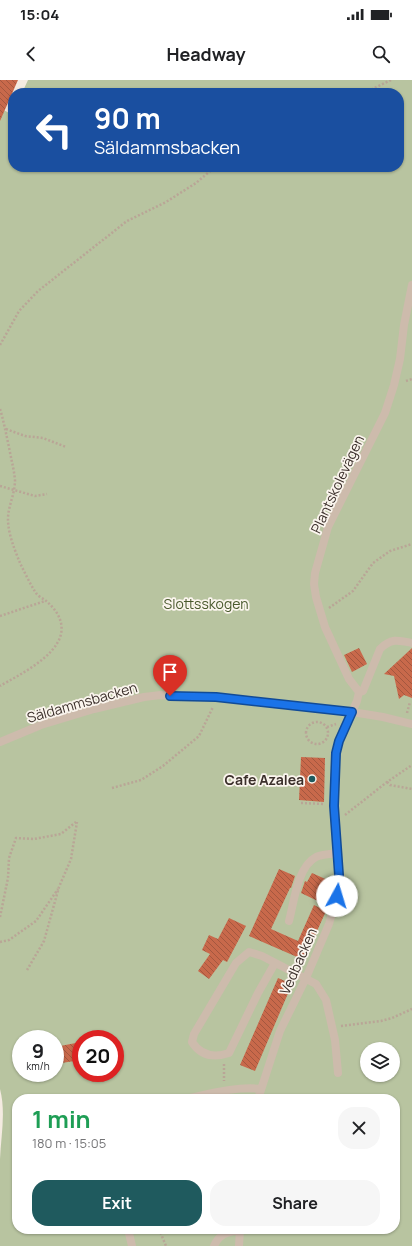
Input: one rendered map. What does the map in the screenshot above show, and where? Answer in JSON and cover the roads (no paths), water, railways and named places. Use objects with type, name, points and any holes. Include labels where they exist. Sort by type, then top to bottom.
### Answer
[{"type":"lane","name":"Plantskolevägen","points":[[359,692],[349,679],[325,627],[316,596],[314,584],[315,573],[328,527],[385,413],[400,359],[404,325],[412,285]]},
{"type":"lane","points":[[352,712],[359,692],[363,691],[380,649],[385,644],[395,640],[412,643]]},
{"type":"lane","name":"Säldammsbacken","points":[[0,742],[41,725],[101,707],[144,697],[161,695],[216,697],[352,712],[412,724]]},
{"type":"lane","name":"Vedbacken","points":[[260,1094],[280,1031],[306,978],[329,924],[337,896],[339,875],[334,804],[336,753],[339,741],[352,712]]},
{"type":"lane","points":[[289,921],[297,885],[302,873],[309,863],[316,857],[338,853]]},
{"type":"lane","points":[[275,963],[258,993],[229,1053],[219,1057],[209,1056],[196,1049],[192,1042],[194,1034],[236,963],[249,952],[262,956],[316,984],[326,1000],[333,1028],[338,1073]]},
{"type":"lane","points":[[209,1094],[252,1088],[261,1089]]},
{"type":"lane","points":[[129,1234],[132,1246]]},
{"type":"lane","points":[[214,1246],[221,1235],[223,1234]]},
{"type":"lane","points":[[238,1246],[240,1234]]},
{"type":"place","name":"Cafe Azalea","points":[[312,779]]},
{"type":"park label","name":"Slottsskogen","points":[[206,603]]}]
